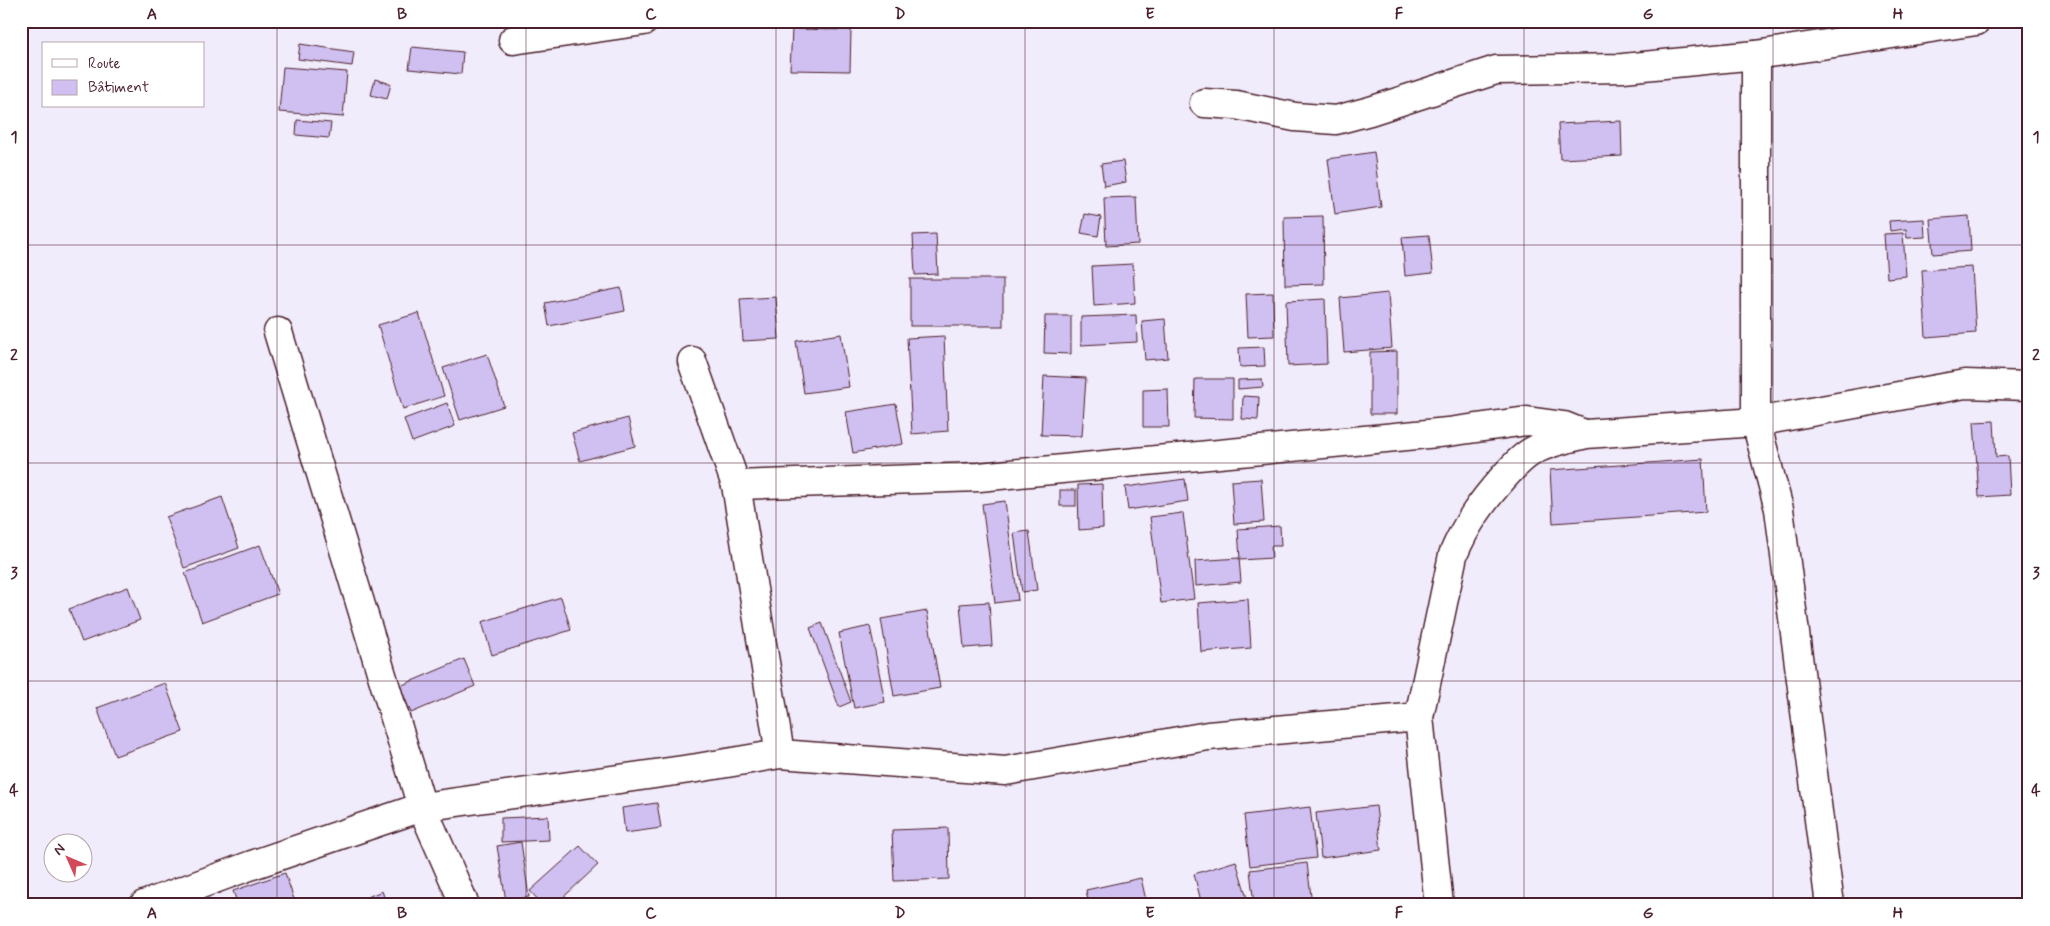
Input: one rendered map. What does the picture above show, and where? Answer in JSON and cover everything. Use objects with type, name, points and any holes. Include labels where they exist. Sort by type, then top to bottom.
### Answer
[{"type":"street","points":[[513,40],[644,21]]},
{"type":"street","points":[[1204,104],[1236,106],[1295,117],[1336,120],[1370,111],[1496,70],[1623,68],[1756,55],[1976,21]]},
{"type":"street","points":[[1756,55],[1756,422],[1779,508],[1830,905]]},
{"type":"street","points":[[278,332],[422,807],[465,905]]},
{"type":"street","points":[[692,360],[736,485],[780,754]]},
{"type":"street","points":[[1439,905],[1419,717],[1453,554],[1464,530],[1483,501],[1512,468],[1531,452],[1558,441],[1586,434],[1756,422],[1965,384],[2029,386]]},
{"type":"street","points":[[736,485],[979,477],[1448,432],[1527,421],[1564,426],[1586,434]]},
{"type":"street","points":[[144,905],[252,865],[422,807],[697,768],[780,754],[1006,771],[1208,736],[1419,717]]},
{"type":"building","points":[[792,29],[851,30],[850,71],[790,70]]},
{"type":"building","points":[[300,44],[354,52],[352,66],[298,59]]},
{"type":"building","points":[[412,47],[463,52],[461,74],[409,69]]},
{"type":"building","points":[[283,67],[347,72],[343,117],[279,112]]},
{"type":"building","points":[[375,79],[391,84],[387,99],[371,95]]},
{"type":"building","points":[[297,120],[331,123],[329,138],[296,135]]},
{"type":"building","points":[[1621,121],[1622,156],[1560,159],[1558,124]]},
{"type":"building","points":[[1374,152],[1381,207],[1335,214],[1328,159]]},
{"type":"building","points":[[1123,161],[1126,182],[1104,186],[1101,164]]},
{"type":"building","points":[[1136,197],[1138,244],[1106,246],[1104,198]]},
{"type":"building","points":[[1085,214],[1101,217],[1098,236],[1081,233]]},
{"type":"building","points":[[1323,216],[1324,284],[1285,285],[1284,217]]},
{"type":"building","points":[[1969,216],[1971,251],[1933,254],[1930,219]]},
{"type":"building","points":[[1924,219],[1925,237],[1907,238],[1906,229],[1890,231],[1889,221]]},
{"type":"building","points":[[1903,233],[1906,276],[1887,278],[1884,234]]},
{"type":"building","points":[[936,234],[938,274],[915,275],[913,235]]},
{"type":"building","points":[[1429,235],[1433,273],[1405,276],[1402,237]]},
{"type":"building","points":[[1133,264],[1135,303],[1094,306],[1092,266]]},
{"type":"building","points":[[1972,267],[1976,333],[1926,337],[1922,270]]},
{"type":"building","points":[[910,279],[1003,279],[1003,326],[910,326]]},
{"type":"building","points":[[621,288],[625,311],[549,326],[545,303]]},
{"type":"building","points":[[1273,293],[1274,336],[1248,337],[1246,294]]},
{"type":"building","points":[[1388,293],[1392,348],[1344,352],[1340,298]]},
{"type":"building","points":[[776,297],[779,339],[743,341],[740,299]]},
{"type":"building","points":[[1325,299],[1327,364],[1288,366],[1286,301]]},
{"type":"building","points":[[419,313],[444,396],[403,409],[378,325]]},
{"type":"building","points":[[1136,315],[1137,342],[1081,345],[1081,317]]},
{"type":"building","points":[[1045,316],[1071,316],[1071,354],[1044,353]]},
{"type":"building","points":[[1165,319],[1168,358],[1145,360],[1142,321]]},
{"type":"building","points":[[841,334],[849,387],[804,393],[796,341]]},
{"type":"building","points":[[944,336],[948,431],[912,434],[907,338]]},
{"type":"building","points":[[1264,347],[1265,366],[1240,367],[1239,348]]},
{"type":"building","points":[[1397,351],[1397,414],[1370,414],[1370,352]]},
{"type":"building","points":[[487,354],[504,406],[460,420],[443,368]]},
{"type":"building","points":[[1044,376],[1086,378],[1082,436],[1041,435]]},
{"type":"building","points":[[1195,379],[1233,379],[1233,419],[1194,418]]},
{"type":"building","points":[[1262,379],[1263,387],[1238,389],[1238,380]]},
{"type":"building","points":[[1168,389],[1169,427],[1143,427],[1143,390]]},
{"type":"building","points":[[1243,396],[1259,397],[1258,420],[1242,419]]},
{"type":"building","points":[[447,403],[455,426],[412,442],[404,419]]},
{"type":"building","points":[[896,404],[903,444],[853,453],[846,412]]},
{"type":"building","points":[[628,418],[635,446],[580,461],[572,433]]},
{"type":"building","points":[[1994,421],[1996,457],[2008,456],[2010,495],[1979,497],[1974,422]]},
{"type":"building","points":[[1703,459],[1706,512],[1553,523],[1550,470]]},
{"type":"building","points":[[1185,479],[1188,501],[1128,510],[1125,487]]},
{"type":"building","points":[[1261,479],[1264,522],[1234,524],[1231,481]]},
{"type":"building","points":[[1102,484],[1103,528],[1079,530],[1078,485]]},
{"type":"building","points":[[1060,490],[1076,490],[1076,506],[1060,506]]},
{"type":"building","points":[[222,497],[239,548],[184,568],[166,517]]},
{"type":"building","points":[[1005,501],[1018,600],[995,603],[982,504]]},
{"type":"building","points":[[1183,513],[1194,599],[1161,603],[1150,517]]},
{"type":"building","points":[[1280,526],[1281,546],[1271,546],[1272,558],[1240,560],[1238,529]]},
{"type":"building","points":[[1029,531],[1037,590],[1022,592],[1014,533]]},
{"type":"building","points":[[260,545],[278,594],[202,622],[185,573]]},
{"type":"building","points":[[1239,558],[1241,582],[1196,586],[1195,561]]},
{"type":"building","points":[[128,587],[140,620],[82,642],[69,609]]},
{"type":"building","points":[[561,597],[571,630],[492,655],[482,622]]},
{"type":"building","points":[[1248,599],[1251,648],[1201,652],[1198,603]]},
{"type":"building","points":[[989,602],[992,646],[964,648],[960,604]]},
{"type":"building","points":[[927,611],[940,688],[894,696],[881,619]]},
{"type":"building","points":[[822,623],[851,702],[839,707],[810,628]]},
{"type":"building","points":[[870,626],[885,702],[854,708],[839,633]]},
{"type":"building","points":[[464,659],[475,686],[411,713],[400,686]]},
{"type":"building","points":[[165,683],[183,732],[115,756],[97,708]]},
{"type":"building","points":[[657,803],[661,828],[625,833],[622,808]]},
{"type":"building","points":[[1376,806],[1381,850],[1321,858],[1316,813]]},
{"type":"building","points":[[1310,807],[1316,858],[1250,866],[1244,815]]},
{"type":"building","points":[[548,816],[549,840],[501,842],[501,818]]},
{"type":"building","points":[[948,828],[949,879],[894,881],[892,830]]},
{"type":"building","points":[[521,842],[529,897],[506,901],[497,846]]},
{"type":"building","points":[[580,846],[598,865],[555,905],[543,905],[530,891]]},
{"type":"building","points":[[1236,861],[1249,905],[1202,905],[1194,874]]},
{"type":"building","points":[[1307,863],[1312,905],[1254,905],[1250,870]]},
{"type":"building","points":[[285,873],[296,905],[238,905],[233,891]]},
{"type":"building","points":[[1141,878],[1147,905],[1089,905],[1086,890]]},
{"type":"building","points":[[382,891],[387,905],[348,905]]}]
